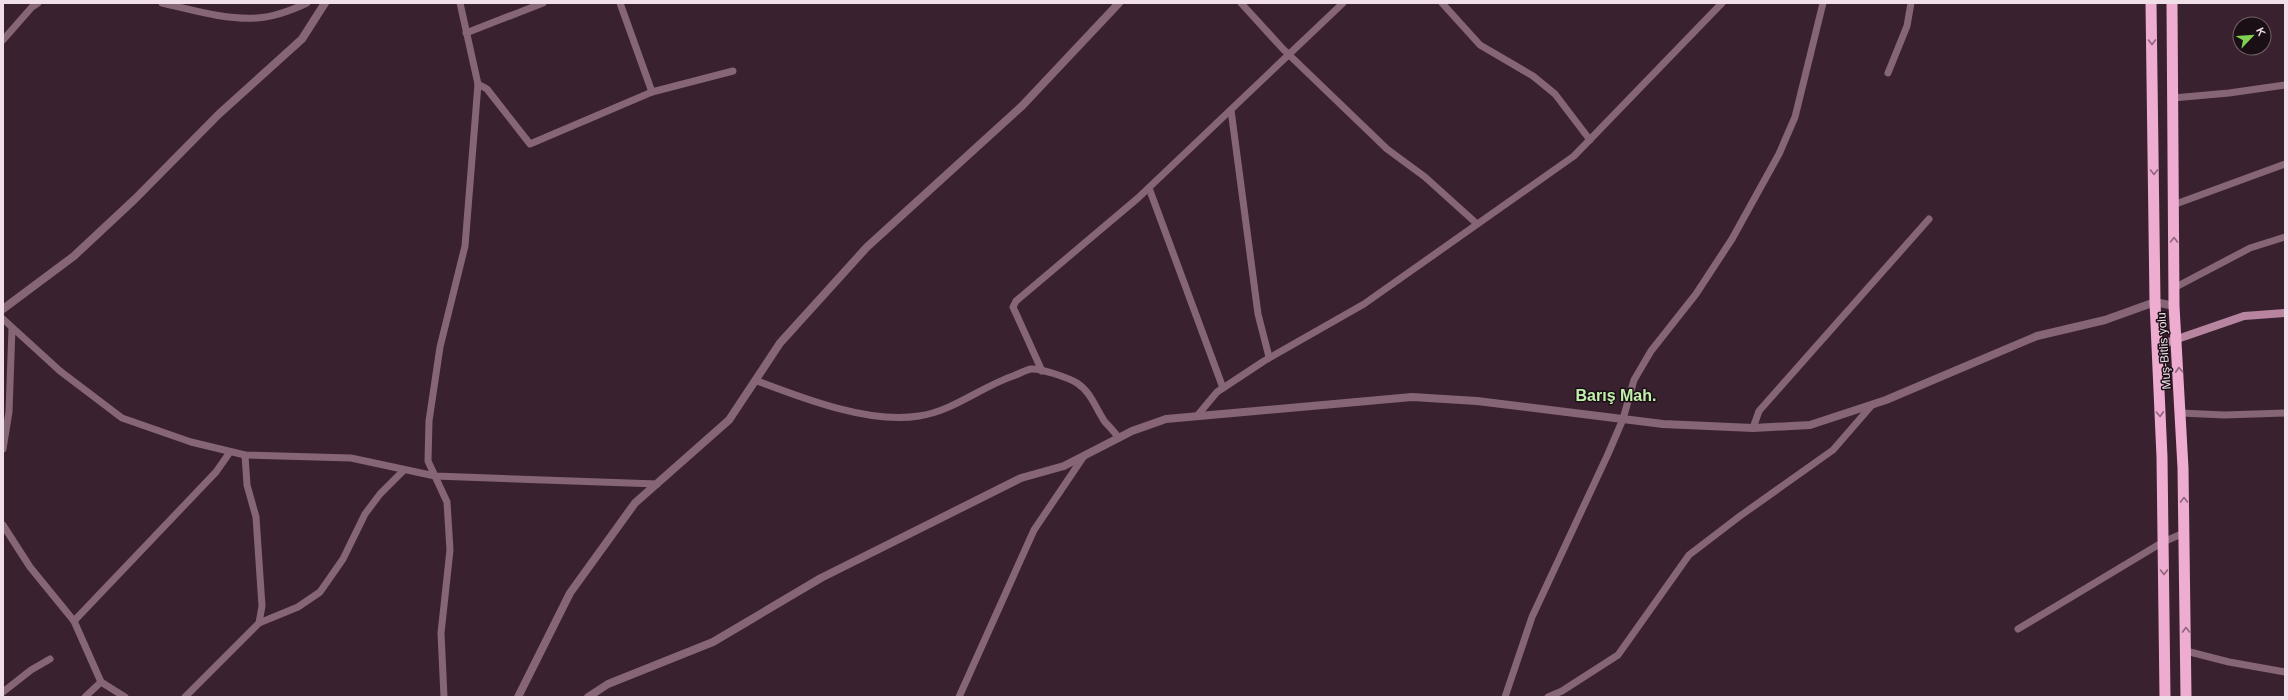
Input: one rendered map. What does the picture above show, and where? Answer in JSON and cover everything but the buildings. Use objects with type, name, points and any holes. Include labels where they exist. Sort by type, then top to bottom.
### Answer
[{"type":"highway","name":"Muş-Bitlis yolu","points":[[2151,3],[2156,302],[2166,697]]},
{"type":"highway","name":"Muş-Bitlis yolu","points":[[2172,3],[2174,306],[2181,413],[2186,697]]},
{"type":"main road","points":[[2157,346],[2244,316],[2285,313]]},
{"type":"street","points":[[162,3],[211,14],[257,18],[292,10],[307,3]]},
{"type":"street","points":[[3,309],[74,256],[135,199],[219,114],[302,39],[325,3]]},
{"type":"street","points":[[444,697],[441,633],[450,550],[447,502],[428,461],[429,421],[440,347],[465,246],[478,84],[460,3]]},
{"type":"street","points":[[466,34],[543,3]]},
{"type":"street","points":[[620,3],[652,92]]},
{"type":"street","points":[[518,697],[570,593],[635,503],[729,420],[780,343],[867,247],[1022,106],[1119,3]]},
{"type":"street","points":[[1241,3],[1288,54],[1387,149],[1425,177],[1476,223]]},
{"type":"street","points":[[1042,371],[1013,307],[1016,301],[1149,188],[1343,3]]},
{"type":"street","points":[[1442,3],[1480,45],[1533,76],[1555,94],[1590,140]]},
{"type":"street","points":[[1197,416],[1217,392],[1269,358],[1364,304],[1476,223],[1574,156],[1722,3]]},
{"type":"street","points":[[1505,697],[1532,617],[1623,419],[1634,380],[1650,351],[1696,294],[1732,239],[1779,154],[1795,117],[1823,3]]},
{"type":"street","points":[[1888,73],[1907,26],[1911,3]]},
{"type":"street","points":[[3,40],[34,4]]},
{"type":"street","points":[[478,84],[487,89],[530,144],[652,92],[733,71]]},
{"type":"street","points":[[2173,98],[2229,93],[2285,85]]},
{"type":"street","points":[[1231,110],[1258,314],[1269,358]]},
{"type":"street","points":[[2173,205],[2285,164]]},
{"type":"street","points":[[1149,188],[1223,388]]},
{"type":"street","points":[[1753,428],[1759,411],[1929,219]]},
{"type":"street","points":[[2174,288],[2250,248],[2285,237]]},
{"type":"street","points":[[588,697],[608,684],[713,642],[820,578],[1021,478],[1064,466],[1119,438],[1166,419],[1412,397],[1477,401],[1663,424],[1753,428],[1810,425],[1872,405],[2037,336],[2105,320],[2156,302],[2174,306]]},
{"type":"street","points":[[3,319],[60,371],[122,418],[191,442],[230,452],[245,455],[351,458],[435,476],[657,484]]},
{"type":"street","points":[[3,449],[9,412],[12,328]]},
{"type":"street","points":[[755,380],[799,396],[871,416],[892,419],[920,416],[942,411],[1003,380],[1031,369],[1042,371],[1077,383],[1089,395],[1105,422],[1119,438]]},
{"type":"street","points":[[1548,697],[1562,691],[1618,655],[1689,555],[1740,516],[1833,450],[1872,405]]},
{"type":"street","points":[[2181,413],[2224,415],[2285,413]]},
{"type":"street","points":[[74,621],[216,472],[230,452]]},
{"type":"street","points":[[245,455],[247,485],[256,516],[262,606],[259,623]]},
{"type":"street","points":[[959,697],[1034,530],[1084,456]]},
{"type":"street","points":[[185,697],[259,623],[298,606],[320,592],[343,559],[365,514],[380,494],[403,470]]},
{"type":"street","points":[[3,525],[30,567],[74,621],[101,682],[125,697]]},
{"type":"street","points":[[2018,629],[2163,542],[2184,533]]},
{"type":"street","points":[[2186,651],[2229,662],[2285,672]]},
{"type":"street","points":[[3,692],[31,670],[50,659]]},
{"type":"street","points":[[85,697],[101,682]]},
{"type":"district","name":"Barış Mah.","points":[[1616,395]]}]
